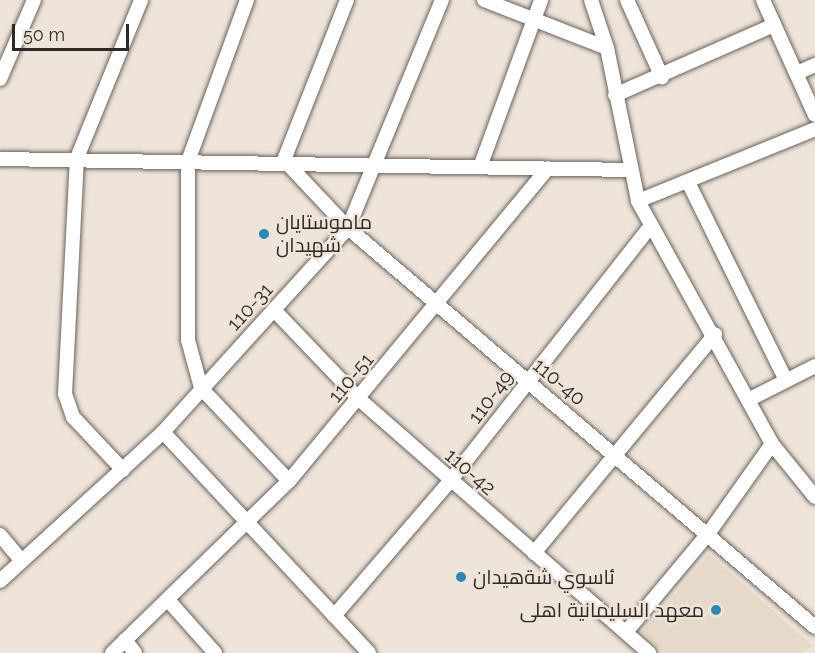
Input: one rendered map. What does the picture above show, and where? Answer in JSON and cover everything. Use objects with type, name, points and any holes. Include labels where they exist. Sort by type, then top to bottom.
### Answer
[{"type":"street","points":[[0,79],[34,0]]},
{"type":"street","points":[[123,470],[67,405],[77,158],[141,0]]},
{"type":"street","points":[[248,0],[188,161],[188,340],[201,388],[290,481]]},
{"type":"street","points":[[284,160],[346,0]]},
{"type":"street","name":"110-31","points":[[0,581],[163,432],[348,228],[378,164],[442,0]]},
{"type":"street","points":[[484,0],[607,48]]},
{"type":"street","points":[[480,167],[532,19],[541,0]]},
{"type":"street","points":[[591,0],[607,48],[638,201],[715,334],[772,444],[815,497]]},
{"type":"street","points":[[627,0],[662,77]]},
{"type":"street","points":[[763,0],[815,115]]},
{"type":"street","points":[[615,95],[662,77],[774,25]]},
{"type":"street","points":[[797,73],[815,65]]},
{"type":"street","points":[[638,201],[689,184],[815,129]]},
{"type":"street","points":[[0,159],[284,160],[630,170]]},
{"type":"street","name":"110-40","points":[[284,160],[348,228],[815,627]]},
{"type":"street","name":"110-51","points":[[112,653],[290,481],[439,304],[548,168]]},
{"type":"street","points":[[689,184],[786,380]]},
{"type":"street","name":"110-49","points":[[334,616],[450,482],[527,381],[651,226]]},
{"type":"street","name":"110-42","points":[[274,310],[359,399],[450,482],[647,652]]},
{"type":"street","points":[[534,553],[715,334]]},
{"type":"street","points":[[750,399],[815,366]]},
{"type":"street","points":[[163,432],[369,653]]},
{"type":"street","points":[[626,632],[708,534],[772,444]]},
{"type":"street","points":[[0,535],[21,560]]},
{"type":"street","points":[[168,600],[215,653]]},
{"type":"street","points":[[125,640],[135,653]]},
{"type":"shaded area","points":[[709,554],[813,646],[802,653],[664,653],[642,632]]},
{"type":"place","name":"ماموستايان شهيدان","points":[[264,234]]},
{"type":"place","name":"ئاسوي شةهيدان","points":[[461,577]]},
{"type":"place","name":"معهد السلیمانیة اهلى","points":[[716,610]]}]
